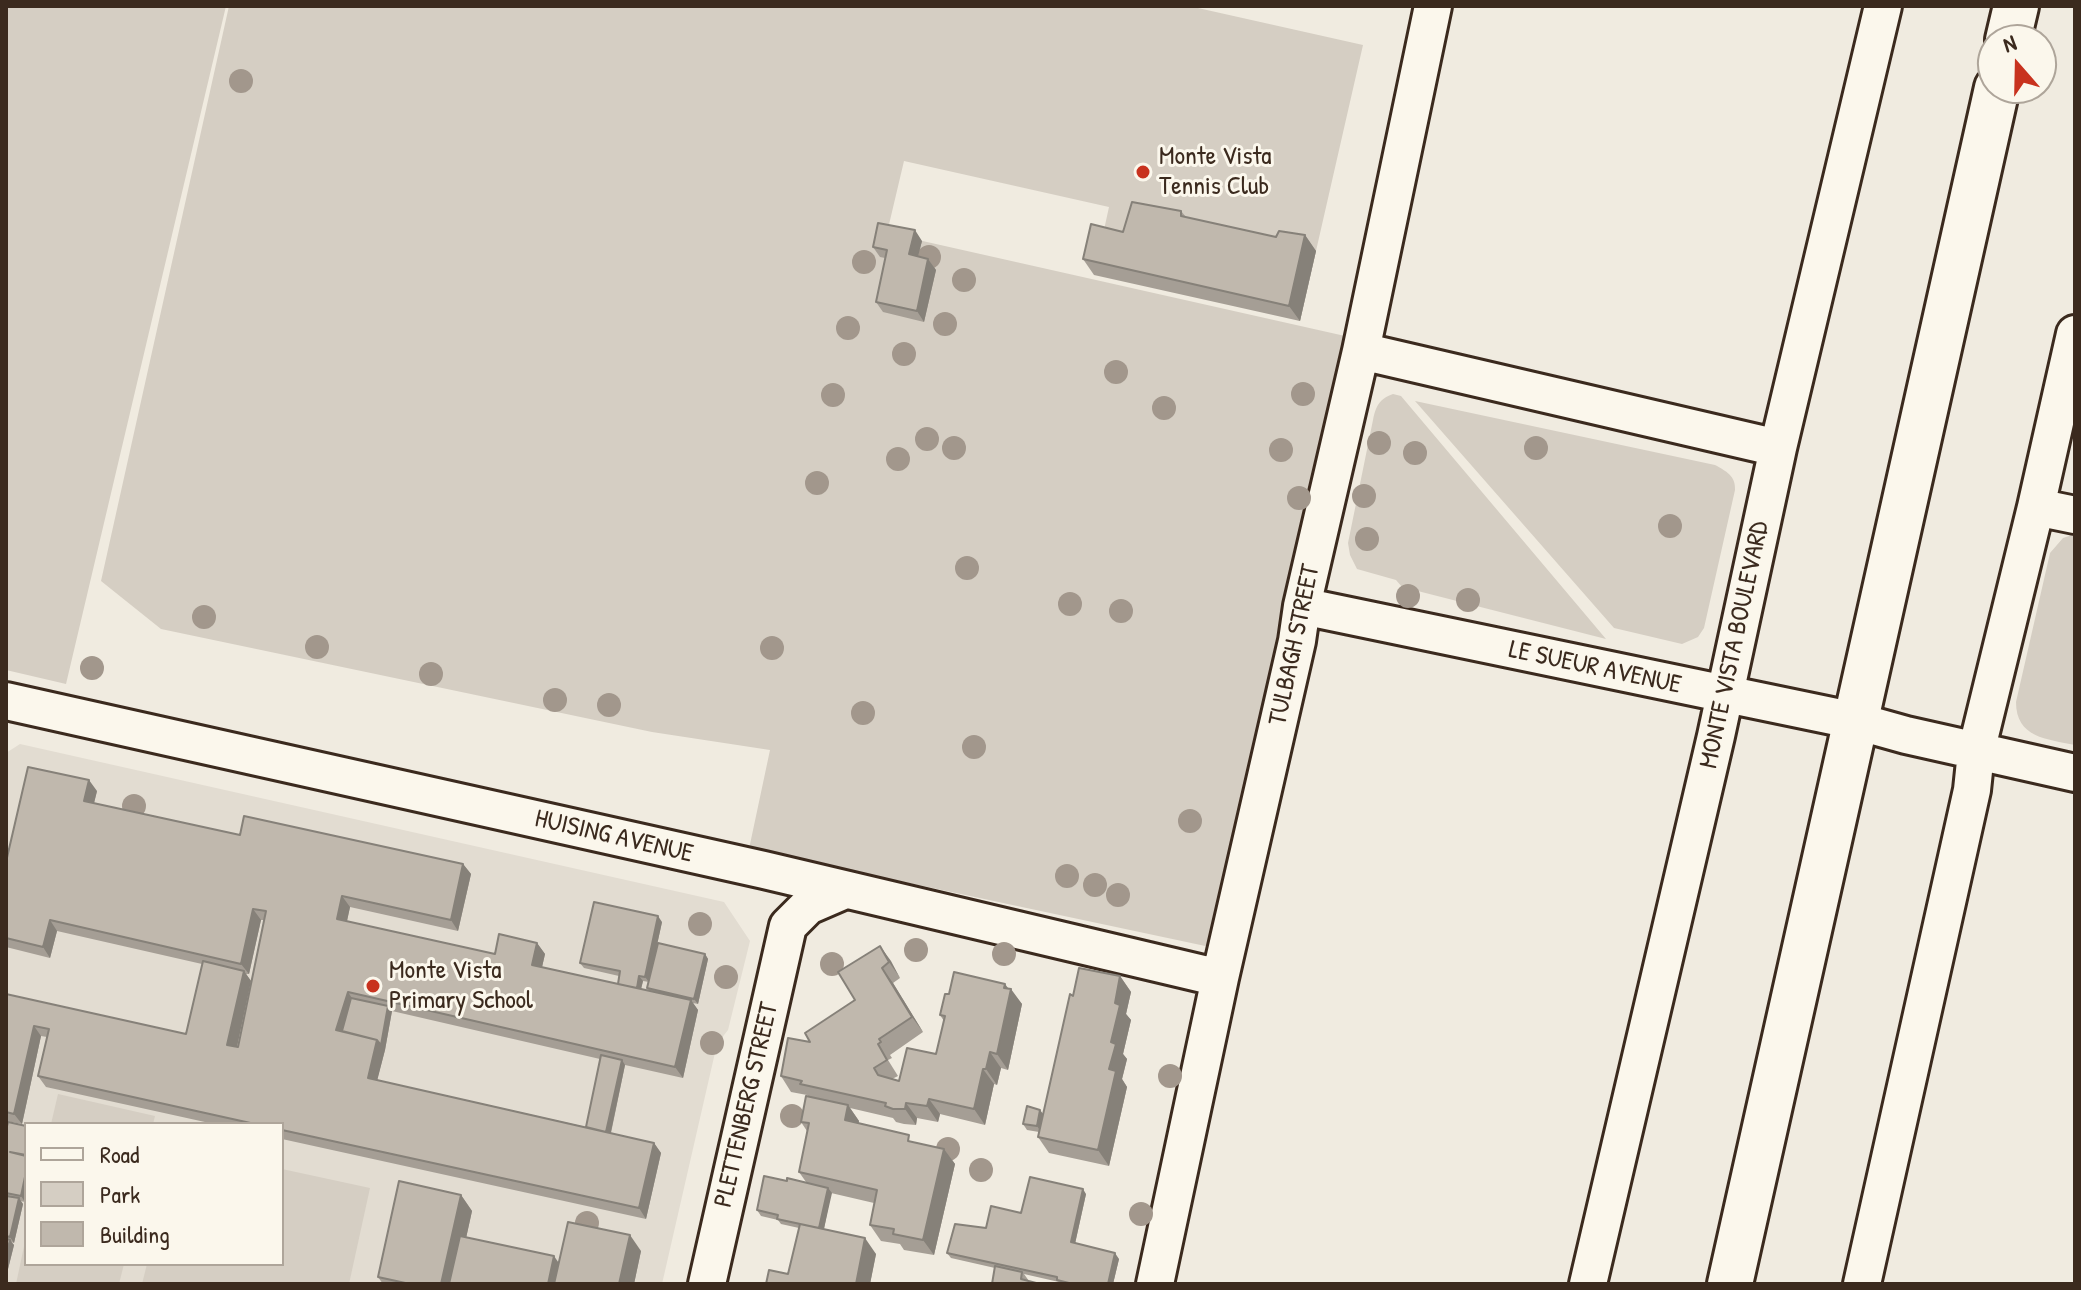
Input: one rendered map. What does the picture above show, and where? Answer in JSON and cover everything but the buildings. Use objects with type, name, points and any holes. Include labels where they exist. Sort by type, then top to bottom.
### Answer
[{"type":"main road","points":[[1730,1284],[1993,104]]},
{"type":"street","name":"TULBAGH STREET","points":[[1155,1284],[1220,978],[1297,641],[1302,606],[1361,351],[1433,6]]},
{"type":"street","name":"MONTE VISTA BOULEVARD","points":[[1588,1284],[1725,695],[1778,448],[1883,6]]},
{"type":"street","points":[[1862,1284],[1970,799],[1976,752],[2075,334]]},
{"type":"street","points":[[1361,351],[1778,448]]},
{"type":"street","points":[[2036,507],[2075,515]]},
{"type":"street","name":"LE SUEUR AVENUE","points":[[1302,606],[1856,721],[1976,752],[2075,773]]},
{"type":"street","name":"HUISING AVENUE","points":[[6,701],[764,870],[1220,978]]},
{"type":"street","points":[[764,870],[778,895],[788,926],[808,906],[845,890]]},
{"type":"street","name":"PLETTENBERG STREET","points":[[707,1284],[788,926]]},
{"type":"shaded area","name":"Monte Vista Primary School","points":[[20,744],[724,902],[750,941],[728,1030],[717,1044],[662,1284],[6,1284],[6,753]]},
{"type":"green space","points":[[6,6],[226,6],[66,684],[6,670]]},
{"type":"green space","points":[[229,6],[1189,6],[1363,45],[1300,321],[1102,239],[1109,207],[904,161],[887,233],[1345,336],[1210,947],[749,849],[770,750],[652,732],[161,629],[101,581]]},
{"type":"green space","points":[[1393,394],[1401,396],[1606,639],[1402,587],[1396,580],[1357,569],[1348,543],[1373,420],[1379,404]]},
{"type":"green space","points":[[1415,401],[1715,465],[1726,472],[1734,481],[1735,490],[1704,628],[1698,637],[1682,644],[1614,628]]},
{"type":"green space","points":[[2075,534],[2075,745],[2044,738],[2027,730],[2017,714],[2016,702],[2050,553],[2063,538]]},
{"type":"green space","points":[[58,1094],[155,1116],[154,1122],[51,1122]]},
{"type":"green space","points":[[284,1169],[370,1188],[349,1284],[142,1284],[146,1266],[284,1266]]},
{"type":"green space","points":[[24,1246],[24,1266],[124,1266],[119,1284],[16,1284]]},
{"type":"place","name":"Monte Vista Tennis Club","points":[[1143,172]]},
{"type":"place","name":"Monte Vista Primary School","points":[[373,986]]}]
